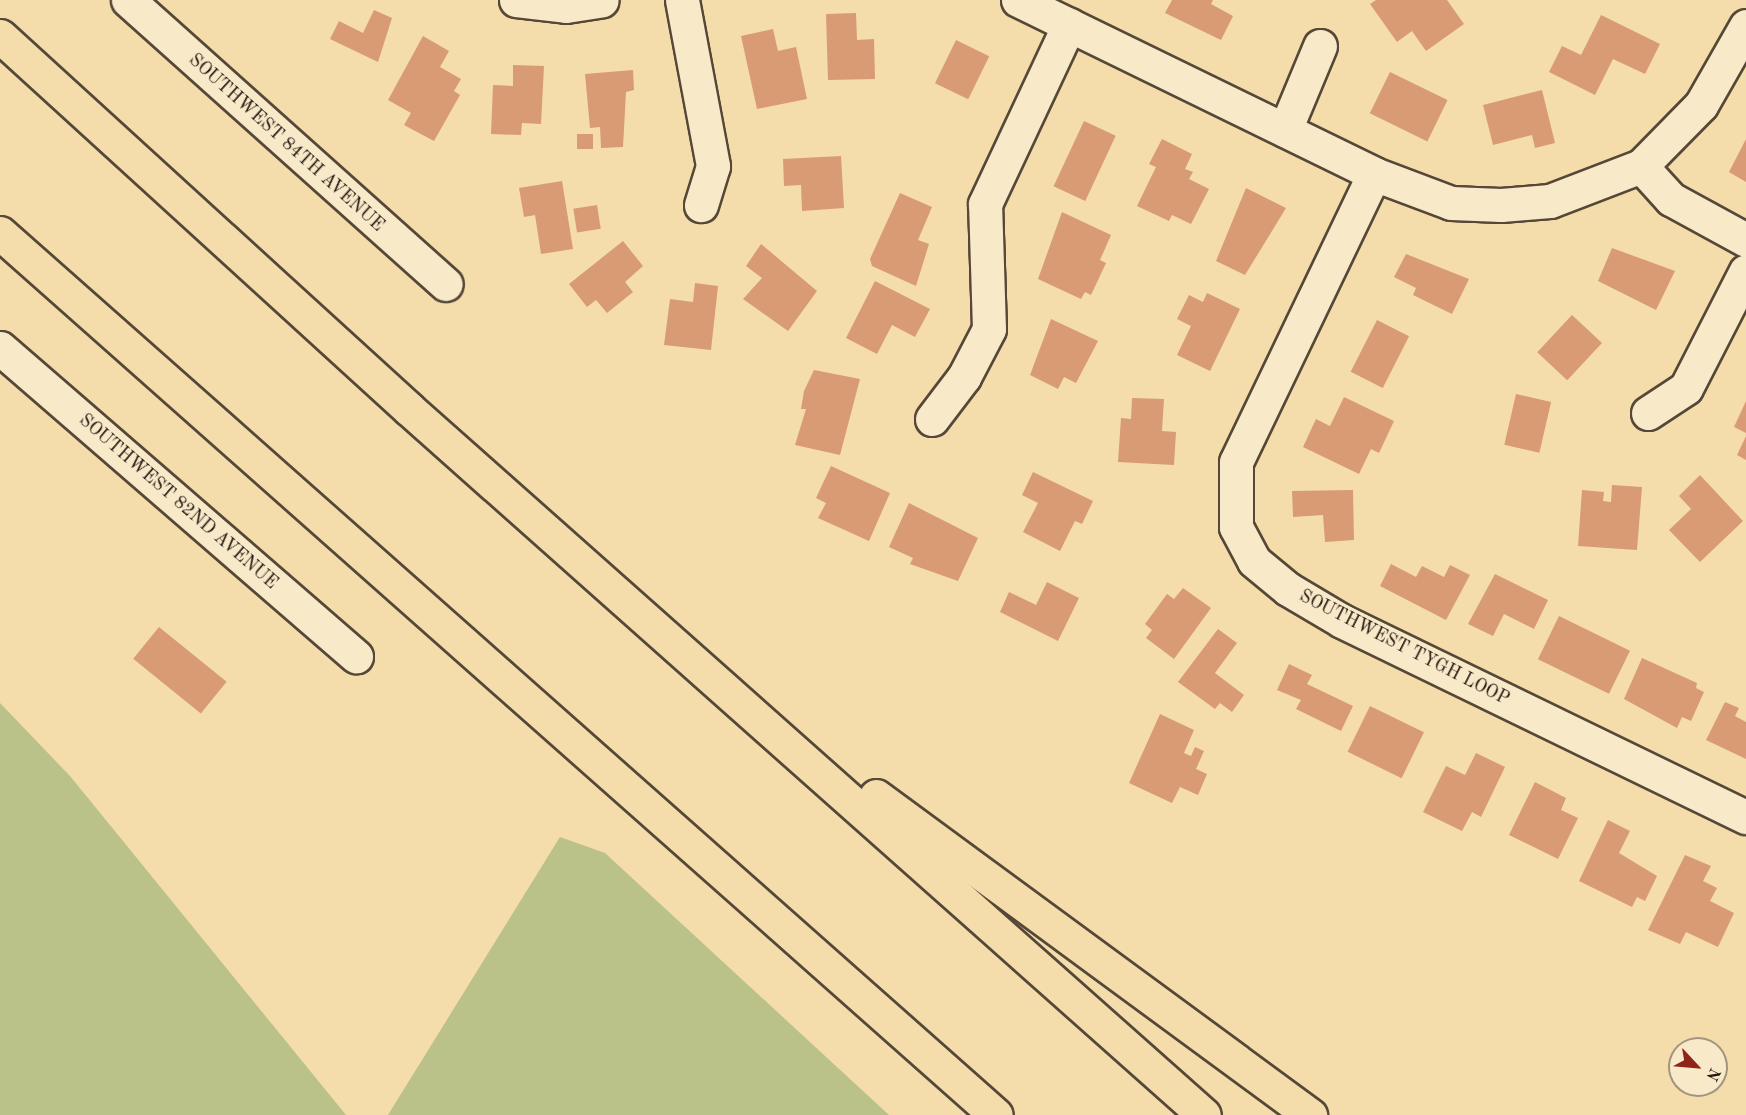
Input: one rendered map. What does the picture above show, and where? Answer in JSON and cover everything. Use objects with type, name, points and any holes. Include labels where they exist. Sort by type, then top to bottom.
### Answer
[{"type":"highway","points":[[0,36],[409,409],[718,680],[1204,1115]]},
{"type":"highway","points":[[0,233],[996,1115]]},
{"type":"highway","points":[[718,680],[1310,1115]]},
{"type":"street","name":"SOUTHWEST 84TH AVENUE","points":[[128,0],[446,284]]},
{"type":"street","points":[[516,0],[566,6],[602,0]]},
{"type":"street","points":[[682,0],[713,166],[701,205]]},
{"type":"street","points":[[1018,0],[1374,174],[1451,203],[1501,205],[1550,201],[1641,166],[1701,105],[1746,26]]},
{"type":"street","points":[[932,419],[964,377],[989,329],[985,204],[1069,25]]},
{"type":"street","points":[[1285,130],[1320,46]]},
{"type":"street","points":[[1641,166],[1671,199],[1746,240]]},
{"type":"street","name":"SOUTHWEST TYGH LOOP","points":[[1374,174],[1236,462],[1236,526],[1254,561],[1288,589],[1342,621],[1746,817]]},
{"type":"street","points":[[1648,413],[1686,388],[1746,271]]},
{"type":"street","name":"SOUTHWEST 82ND AVENUE","points":[[0,348],[356,656]]},
{"type":"green space","points":[[0,703],[70,776],[346,1115],[0,1115]]},
{"type":"green space","points":[[560,837],[605,853],[889,1115],[388,1115]]},
{"type":"building","points":[[1172,0],[1213,0],[1211,4],[1233,16],[1221,40],[1165,13]]},
{"type":"building","points":[[1376,0],[1447,0],[1464,24],[1426,51],[1412,31],[1397,42],[1370,4]]},
{"type":"building","points":[[374,10],[392,18],[378,62],[330,39],[339,21],[363,33]]},
{"type":"building","points":[[856,13],[857,40],[874,39],[875,79],[828,80],[826,14]]},
{"type":"building","points":[[1601,15],[1660,44],[1645,74],[1613,59],[1595,95],[1549,72],[1562,46],[1581,55]]},
{"type":"building","points":[[773,29],[778,51],[796,47],[807,99],[757,109],[741,36]]},
{"type":"building","points":[[423,36],[449,51],[440,67],[461,79],[454,91],[460,95],[434,141],[404,125],[411,113],[388,100]]},
{"type":"building","points":[[956,40],[989,56],[968,99],[935,83]]},
{"type":"building","points":[[513,65],[544,66],[541,124],[522,123],[521,135],[491,134],[493,85],[513,86]]},
{"type":"building","points":[[633,70],[634,90],[626,92],[623,147],[601,148],[600,127],[590,128],[585,74]]},
{"type":"building","points":[[1390,72],[1448,100],[1427,141],[1370,113]]},
{"type":"building","points":[[1542,90],[1555,143],[1535,148],[1532,135],[1493,145],[1483,105]]},
{"type":"building","points":[[1084,121],[1116,136],[1085,201],[1054,186]]},
{"type":"building","points":[[577,134],[593,134],[593,149],[577,149]]},
{"type":"building","points":[[1162,139],[1192,154],[1185,169],[1193,172],[1189,179],[1209,189],[1191,224],[1172,215],[1169,221],[1137,206],[1156,167],[1149,164]]},
{"type":"building","points":[[1746,139],[1746,182],[1729,172]]},
{"type":"building","points":[[841,156],[844,208],[802,211],[801,185],[784,186],[783,159]]},
{"type":"building","points":[[562,181],[573,249],[541,254],[535,215],[524,217],[519,188]]},
{"type":"building","points":[[1246,188],[1286,208],[1245,275],[1216,261]]},
{"type":"building","points":[[900,193],[932,207],[918,240],[929,244],[916,286],[872,266],[870,259]]},
{"type":"building","points":[[597,205],[601,229],[577,232],[573,209]]},
{"type":"building","points":[[1062,212],[1111,235],[1100,260],[1106,263],[1091,295],[1085,292],[1081,299],[1038,279]]},
{"type":"building","points":[[623,241],[643,266],[625,282],[633,292],[607,313],[596,300],[587,307],[569,284]]},
{"type":"building","points":[[761,244],[817,291],[788,331],[743,299],[762,278],[746,266]]},
{"type":"building","points":[[1612,248],[1675,271],[1656,310],[1598,281]]},
{"type":"building","points":[[1406,254],[1469,279],[1452,314],[1413,295],[1416,288],[1394,277]]},
{"type":"building","points":[[875,281],[930,309],[915,337],[892,325],[877,354],[846,338]]},
{"type":"building","points":[[695,283],[718,286],[711,350],[664,345],[670,299],[693,302]]},
{"type":"building","points":[[1207,293],[1240,309],[1210,371],[1177,355],[1191,326],[1177,319],[1189,295],[1203,302]]},
{"type":"building","points":[[1572,315],[1602,343],[1567,380],[1537,352]]},
{"type":"building","points":[[1051,319],[1098,341],[1076,383],[1064,377],[1058,389],[1030,375]]},
{"type":"building","points":[[1377,320],[1409,336],[1383,388],[1351,372]]},
{"type":"building","points":[[814,370],[860,379],[840,455],[795,445],[806,409],[801,409],[804,391]]},
{"type":"building","points":[[1516,394],[1551,402],[1539,453],[1504,445]]},
{"type":"building","points":[[1344,397],[1394,421],[1379,453],[1371,449],[1359,474],[1303,447],[1316,419],[1330,426]]},
{"type":"building","points":[[1132,398],[1164,399],[1162,431],[1176,432],[1174,465],[1118,462],[1121,418],[1131,419]]},
{"type":"building","points":[[1746,401],[1746,433],[1734,427]]},
{"type":"building","points":[[1746,436],[1746,460],[1737,455]]},
{"type":"building","points":[[831,466],[890,493],[869,541],[818,518],[826,503],[816,498]]},
{"type":"building","points":[[1033,472],[1093,501],[1082,524],[1075,521],[1060,551],[1023,532],[1038,503],[1022,495]]},
{"type":"building","points":[[1700,475],[1743,521],[1700,562],[1669,530],[1691,509],[1679,496]]},
{"type":"building","points":[[1612,485],[1642,487],[1637,550],[1578,546],[1582,490],[1604,492],[1603,501],[1611,502]]},
{"type":"building","points":[[1353,490],[1354,540],[1325,542],[1323,515],[1293,517],[1292,491]]},
{"type":"building","points":[[909,503],[978,538],[958,581],[910,564],[913,558],[889,547]]},
{"type":"building","points":[[1391,564],[1416,577],[1422,566],[1444,577],[1450,565],[1470,575],[1446,620],[1380,586]]},
{"type":"building","points":[[1495,574],[1548,600],[1534,629],[1504,614],[1493,636],[1468,624]]},
{"type":"building","points":[[1047,582],[1079,598],[1058,641],[1000,612],[1009,592],[1036,605]]},
{"type":"building","points":[[1183,588],[1211,608],[1174,659],[1146,638],[1152,630],[1145,624],[1167,594],[1174,599]]},
{"type":"building","points":[[1559,616],[1630,651],[1609,694],[1538,659]]},
{"type":"building","points":[[159,627],[227,682],[201,714],[133,659]]},
{"type":"building","points":[[1218,629],[1237,643],[1215,673],[1244,695],[1232,712],[1220,703],[1215,709],[1178,682]]},
{"type":"building","points":[[1642,658],[1697,683],[1696,688],[1704,692],[1691,721],[1682,717],[1677,728],[1624,699]]},
{"type":"building","points":[[1289,664],[1312,675],[1307,684],[1353,706],[1341,731],[1296,709],[1301,700],[1277,690]]},
{"type":"building","points":[[1725,702],[1739,708],[1735,716],[1746,722],[1746,759],[1706,740]]},
{"type":"building","points":[[1370,706],[1424,732],[1402,778],[1348,752]]},
{"type":"building","points":[[1160,714],[1194,730],[1184,753],[1191,756],[1195,747],[1204,751],[1196,769],[1207,774],[1198,795],[1180,787],[1172,803],[1129,783]]},
{"type":"building","points":[[1476,753],[1505,767],[1481,817],[1472,812],[1462,831],[1423,812],[1446,766],[1465,775]]},
{"type":"building","points":[[1535,782],[1566,798],[1561,810],[1578,818],[1558,859],[1509,835]]},
{"type":"building","points":[[1608,820],[1630,831],[1619,853],[1657,876],[1645,901],[1637,897],[1632,907],[1579,881]]},
{"type":"building","points":[[1685,855],[1711,866],[1703,881],[1717,888],[1710,901],[1734,913],[1718,947],[1686,932],[1680,944],[1648,930]]}]
